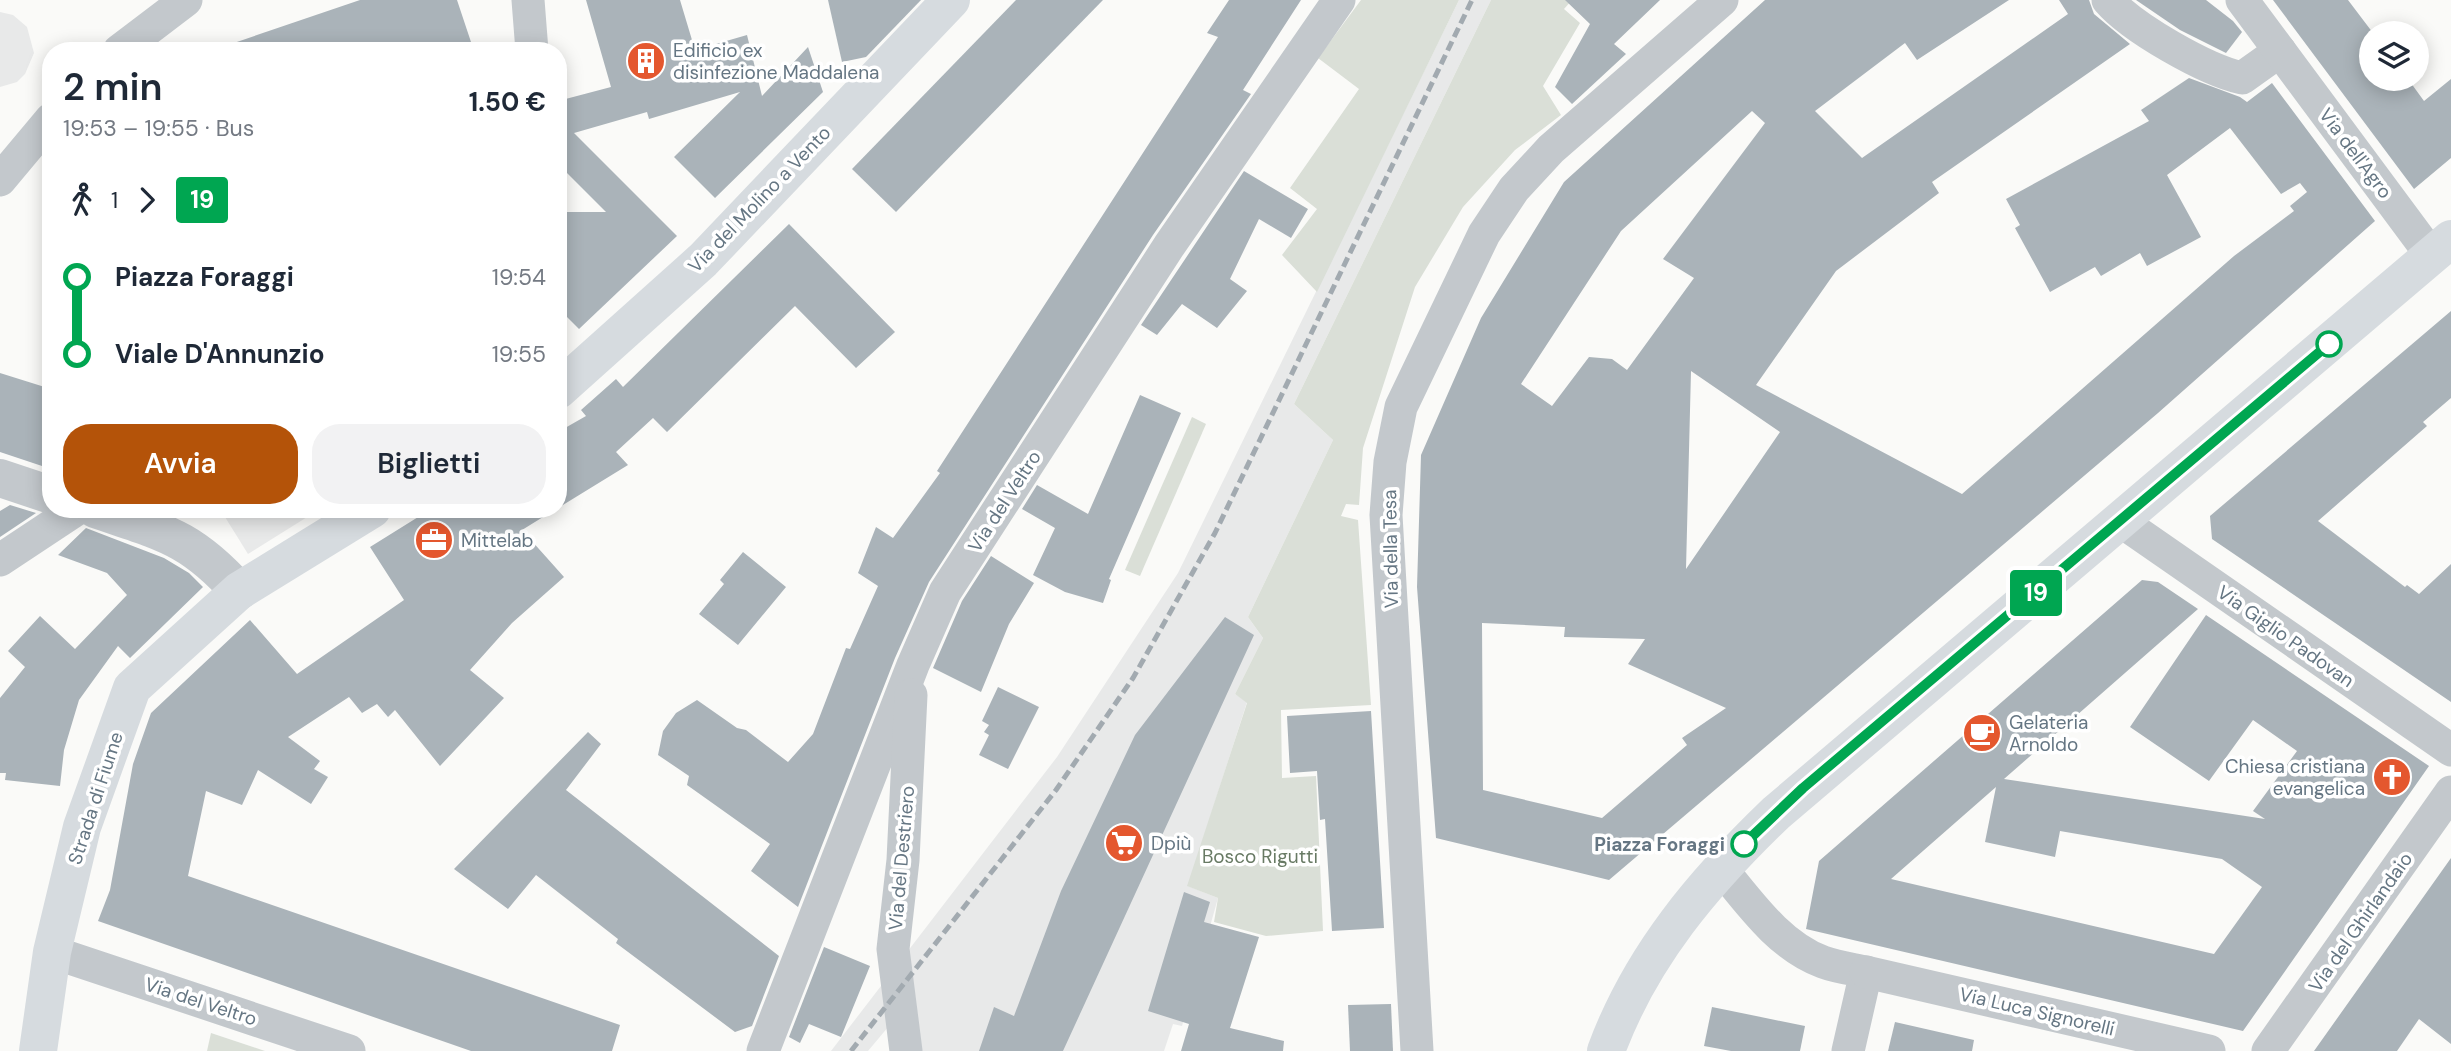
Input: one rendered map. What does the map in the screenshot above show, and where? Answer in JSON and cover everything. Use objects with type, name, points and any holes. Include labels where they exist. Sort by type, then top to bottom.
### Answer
[{"type":"main road","name":"Via del Molino a Vento","points":[[567,382],[703,260],[951,0]]},
{"type":"main road","points":[[1606,1051],[1619,1017],[1646,966],[1720,867],[1803,788],[2122,522],[2441,247]]},
{"type":"main road","points":[[239,591],[357,518]]},
{"type":"main road","name":"Strada di Fiume","points":[[38,1051],[52,952],[82,827],[132,688],[239,591]]},
{"type":"street","points":[[131,42],[186,0]]},
{"type":"street","points":[[528,0],[531,42]]},
{"type":"street","name":"Via del Veltro","points":[[764,1051],[913,664],[945,593],[1169,246],[1339,0]]},
{"type":"street","name":"Via della Tesa","points":[[1417,1051],[1386,515],[1390,462],[1401,407],[1483,234],[1514,189],[1551,149],[1722,0]]},
{"type":"street","points":[[2108,0],[2120,14],[2139,27],[2226,75],[2242,78],[2280,51]]},
{"type":"street","name":"Via dell'Agro","points":[[2242,0],[2280,51],[2441,247]]},
{"type":"street","points":[[0,180],[42,130]]},
{"type":"street","points":[[0,478],[42,492]]},
{"type":"street","points":[[0,560],[63,518]]},
{"type":"street","points":[[121,518],[180,538],[214,562],[239,591]]},
{"type":"street","name":"Via Giglio Padovan","points":[[2122,522],[2451,750]]},
{"type":"street","name":"Via del Destriero","points":[[906,1051],[893,949],[903,860],[913,664]]},
{"type":"street","name":"Via del Ghirlandaio","points":[[2268,1051],[2451,792]]},
{"type":"street","name":"Via Luca Signorelli","points":[[1720,867],[1762,917],[1796,949],[1824,962],[2209,1051]]},
{"type":"street","name":"Via del Veltro","points":[[52,952],[349,1051]]},
{"type":"street","points":[[1847,1051],[1866,972]]},
{"type":"shaded area","points":[[1459,0],[1491,0],[1294,404],[1333,440],[1248,617],[1263,638],[1235,694],[1247,702],[1188,886],[1218,898],[1182,1026],[1173,1024],[1164,1051],[922,1051],[915,995],[868,1051],[831,1051],[1057,757],[1178,573]]},
{"type":"shaded area","points":[[0,12],[13,15],[27,27],[34,53],[25,74],[17,82],[0,87]]},
{"type":"shaded area","points":[[226,518],[306,518],[248,554]]},
{"type":"green space","points":[[1361,0],[1459,0],[1317,292],[1282,255],[1317,209],[1290,188],[1359,89],[1318,58]]},
{"type":"green space","name":"Bosco Rigutti","points":[[1491,0],[1572,0],[1564,9],[1580,23],[1543,86],[1561,115],[1515,150],[1463,207],[1415,287],[1363,448],[1359,505],[1346,504],[1341,516],[1358,520],[1371,705],[1281,710],[1282,778],[1316,776],[1323,931],[1266,936],[1214,922],[1218,898],[1187,886],[1247,703],[1235,694],[1263,638],[1248,617],[1333,440],[1294,404]]},
{"type":"green space","points":[[1192,417],[1206,424],[1140,576],[1125,570]]},
{"type":"green space","points":[[211,1033],[265,1051],[207,1051]]},
{"type":"building","points":[[360,0],[457,0],[471,42],[237,42]]},
{"type":"building","points":[[586,0],[680,0],[695,50],[747,35],[762,96],[808,47],[823,92],[715,198],[674,157],[740,92],[649,119],[647,112],[574,133],[677,236],[579,329],[567,317],[567,212],[606,212],[567,173],[567,99],[611,87]]},
{"type":"building","points":[[828,0],[921,0],[866,57],[842,62]]},
{"type":"building","points":[[1016,0],[1103,0],[896,212],[852,169]]},
{"type":"building","points":[[1229,0],[1301,0],[1243,90],[1251,94],[1153,235],[929,582],[895,658],[798,907],[751,871],[770,844],[687,785],[689,776],[658,755],[663,731],[676,713],[697,700],[737,728],[746,730],[788,762],[813,734],[846,648],[850,649],[878,586],[858,573],[876,527],[893,538],[940,473],[937,471],[1218,37],[1207,33]]},
{"type":"building","points":[[1565,0],[1660,0],[1614,44],[1626,54],[1572,104],[1555,87],[1590,24]]},
{"type":"building","points":[[1765,0],[2009,0],[1917,60],[1905,43],[1815,111],[1862,158],[2068,14],[2059,0],[2089,0],[2094,14],[2130,44],[1932,182],[1939,193],[1836,271],[1756,385],[1962,494],[2234,256],[2294,211],[2290,206],[2307,192],[2300,183],[2281,194],[2230,128],[2167,175],[2201,237],[2147,266],[2140,253],[2101,276],[2095,267],[2050,292],[2015,228],[2020,225],[2006,199],[2149,121],[2141,110],[2189,78],[2247,102],[2272,83],[2375,221],[2158,413],[1609,880],[1436,838],[1417,587],[1421,455],[1481,318],[1564,182]],"holes":[[[1752,111],[1765,123],[1663,259],[1694,278],[1627,370],[1612,359],[1589,357],[1552,406],[1521,384],[1621,231]],[[1691,371],[1780,432],[1686,569]],[[1482,623],[1565,627],[1564,637],[1645,639],[1628,664],[1726,708],[1682,738],[1687,745],[1602,818],[1483,790]]]},
{"type":"building","points":[[2136,0],[2206,0],[2233,21],[2242,32],[2226,53],[2180,30]]},
{"type":"building","points":[[2273,0],[2348,0],[2364,21],[2359,21],[2359,91],[2417,91],[2424,101],[2451,79],[2451,158],[2414,189]]},
{"type":"building","points":[[1244,171],[1308,209],[1291,238],[1259,219],[1230,279],[1247,291],[1217,328],[1182,304],[1157,335],[1141,325]]},
{"type":"building","points":[[789,224],[895,332],[856,368],[795,306],[667,432],[653,418],[616,452],[628,465],[567,502],[567,427],[586,416],[581,410],[616,379],[623,387]]},
{"type":"building","points":[[2451,311],[2451,398],[2423,422],[2427,426],[2318,521],[2405,587],[2407,585],[2419,594],[2451,564],[2451,702],[2212,539],[2210,516]]},
{"type":"building","points":[[0,373],[42,386],[42,466],[0,452]]},
{"type":"building","points":[[1140,395],[1181,413],[1109,579],[1111,580],[1103,603],[1065,592],[1033,575],[1055,528],[1022,509],[1037,485],[1088,514]]},
{"type":"building","points":[[10,505],[36,513],[0,537],[0,511]]},
{"type":"building","points":[[417,518],[541,518],[522,530],[564,577],[512,623],[470,670],[504,698],[440,766],[395,710],[388,717],[377,704],[362,713],[349,697],[288,737],[320,761],[314,769],[328,777],[311,804],[258,770],[242,805],[206,791],[188,876],[620,1025],[612,1051],[471,1051],[98,921],[110,890],[133,764],[151,713],[250,620],[297,674],[404,600],[370,547]]},
{"type":"building","points":[[86,528],[164,558],[189,573],[203,587],[130,658],[118,646],[79,700],[64,750],[60,786],[5,780],[6,773],[0,773],[0,698],[25,667],[8,651],[40,616],[75,649],[127,595],[107,573],[58,555]]},
{"type":"building","points":[[743,552],[786,587],[738,645],[699,614],[724,584],[720,580]]},
{"type":"building","points":[[991,556],[1034,583],[1009,624],[981,692],[933,668],[962,601]]},
{"type":"building","points":[[2142,580],[2158,582],[2198,609],[2004,779],[2265,819],[2253,811],[2297,751],[2253,720],[2209,781],[2130,727],[2206,615],[2429,766],[2243,1031],[1806,929],[1819,861]],"holes":[[[1996,787],[1985,842],[2055,857],[2060,831],[2222,859],[2262,887],[2214,954],[1891,879]]]},
{"type":"building","points":[[1225,617],[1254,635],[1063,1051],[979,1051],[994,1007],[1014,1016],[1061,891],[1135,735]]},
{"type":"building","points":[[998,687],[1039,707],[1008,769],[979,755],[989,735],[984,732],[989,725],[982,721]]},
{"type":"building","points":[[1371,711],[1384,928],[1332,931],[1325,819],[1320,820],[1317,771],[1290,773],[1287,716]]},
{"type":"building","points":[[588,732],[601,744],[566,790],[779,956],[752,1026],[735,1032],[616,943],[618,939],[536,875],[508,909],[454,869]]},
{"type":"building","points":[[2451,858],[2451,1044],[2419,1019],[2397,1051],[2314,1051]]},
{"type":"building","points":[[1184,892],[1210,902],[1204,922],[1259,937],[1230,1028],[1284,1041],[1283,1051],[1181,1051],[1189,1024],[1148,1011]]},
{"type":"building","points":[[824,947],[870,966],[841,1037],[809,1024],[800,1043],[789,1037]]},
{"type":"building","points":[[1391,1004],[1393,1051],[1350,1051],[1348,1005]]},
{"type":"building","points":[[1712,1007],[1805,1026],[1800,1051],[1731,1051],[1704,1046]]},
{"type":"building","points":[[1895,1022],[1974,1040],[1972,1051],[1888,1051]]},
{"type":"railway","points":[[851,1051],[1056,790],[1133,678],[1215,533],[1472,0]]},
{"type":"bus line","name":"19","points":[[1744,844],[1803,788],[2122,522],[2329,344]]},
{"type":"place","name":"Edificio ex disinfezione Maddalena","points":[[646,61]]},
{"type":"place","name":"Mittelab","points":[[434,540]]},
{"type":"place","name":"Gelateria Arnoldo","points":[[1982,733]]},
{"type":"place","name":"Chiesa cristiana evangelica","points":[[2392,777]]},
{"type":"place","name":"Dpiù","points":[[1124,843]]},
{"type":"place","name":"Piazza Foraggi","points":[[1744,844]]}]
